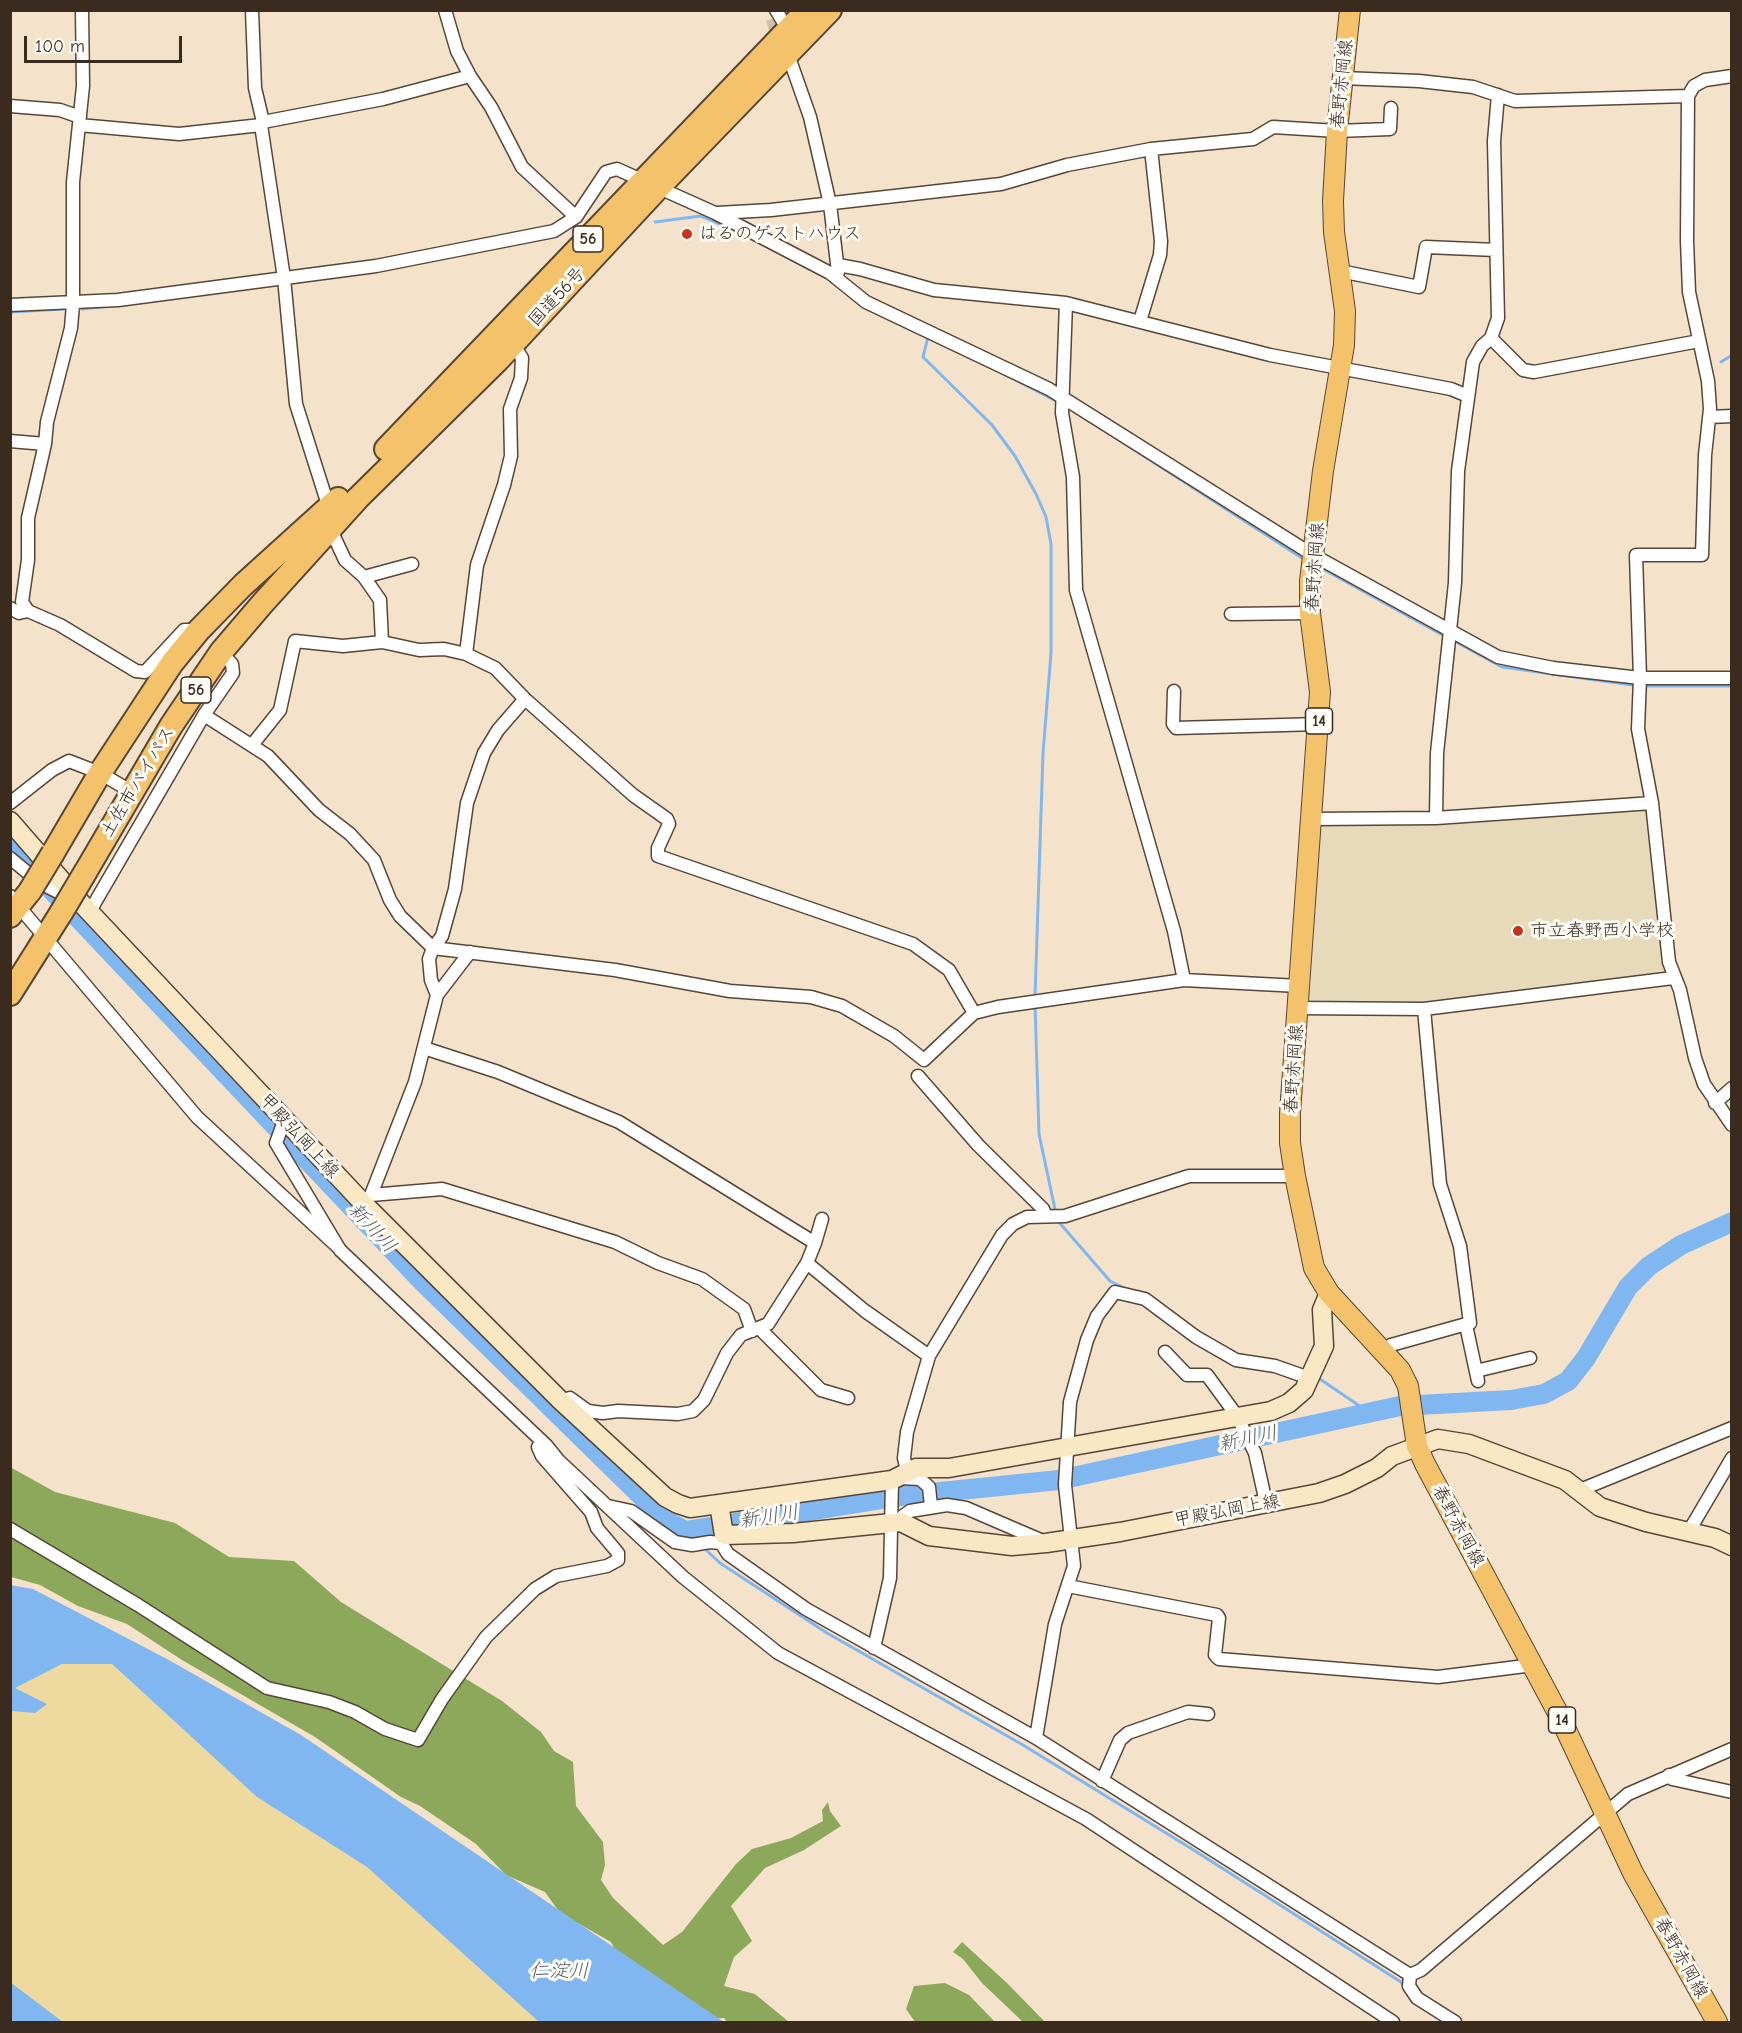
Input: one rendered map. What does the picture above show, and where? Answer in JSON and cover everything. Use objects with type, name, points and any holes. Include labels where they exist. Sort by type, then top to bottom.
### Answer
[{"type":"highway","name":"国道56号","points":[[330,518],[513,344],[651,184],[776,18],[807,10]]},
{"type":"highway","name":"国道56号","points":[[330,518],[651,184],[788,68],[830,10]]},
{"type":"highway","name":"土佐市バイパス","points":[[16,904],[53,853],[100,773],[172,663],[199,630],[243,585],[330,518]]},
{"type":"highway","name":"土佐市バイパス","points":[[10,994],[45,937],[78,910],[86,871],[132,792],[221,652],[330,518]]},
{"type":"main road","name":"春野赤岡線","points":[[1350,10],[1337,131],[1333,201],[1345,311],[1340,369],[1324,461],[1313,555],[1310,613],[1320,692],[1290,1113],[1290,1143],[1295,1176],[1314,1268],[1329,1293],[1385,1351],[1400,1370],[1412,1408],[1418,1446],[1425,1464],[1533,1665],[1633,1873],[1717,2022]]},
{"type":"main road","name":"甲殿弘岡上線","points":[[10,821],[78,910],[285,1121],[367,1199],[560,1400],[665,1497],[690,1508],[896,1485],[949,1468],[1067,1447],[1241,1424],[1289,1403],[1304,1390],[1324,1346],[1322,1310],[1329,1293]]},
{"type":"main road","name":"甲殿弘岡上線","points":[[896,1522],[929,1536],[1012,1546],[1072,1540],[1319,1493],[1346,1484],[1377,1468],[1392,1456],[1438,1439],[1457,1440],[1565,1480],[1600,1508],[1646,1522],[1689,1531],[1731,1546]]},
{"type":"main road","points":[[719,1504],[723,1539],[896,1522]]},
{"type":"street","points":[[82,10],[83,86],[73,182],[71,328],[47,422],[45,444],[28,518],[28,560],[22,602],[28,611],[60,625],[136,671],[145,672],[184,630],[199,630]]},
{"type":"street","points":[[252,10],[255,88],[284,278],[296,404],[345,560],[364,577],[380,600],[382,642]]},
{"type":"street","points":[[445,10],[457,51],[470,76],[491,107],[522,167],[576,218]]},
{"type":"street","points":[[810,117],[804,116],[788,68],[794,69],[810,117],[830,204],[838,279]]},
{"type":"street","points":[[10,105],[60,110],[80,121],[179,134],[262,124],[383,99],[470,76]]},
{"type":"street","points":[[1731,76],[1705,80],[1694,86],[1688,96],[1686,241],[1689,292],[1708,381],[1709,417],[1705,455],[1702,555],[1636,555],[1640,678],[1638,729],[1652,803],[1669,962],[1673,978],[1680,990],[1695,1058],[1704,1084],[1731,1125]]},
{"type":"street","points":[[1342,78],[1419,81],[1473,87],[1515,101],[1688,96]]},
{"type":"street","points":[[1436,818],[1437,753],[1455,583],[1458,471],[1473,362],[1482,346],[1491,338],[1498,318],[1494,141],[1498,95]]},
{"type":"street","points":[[716,213],[830,204],[1000,184],[1067,165],[1151,149],[1253,139],[1273,127],[1337,131],[1390,129],[1391,108]]},
{"type":"street","points":[[1140,321],[1160,255],[1161,241],[1151,149]]},
{"type":"street","points":[[10,305],[73,304],[376,266],[554,231],[576,218],[606,172],[617,169],[716,213],[838,279],[866,302],[1049,389],[1063,400],[1313,555],[1498,657],[1515,662],[1640,678],[1731,678]]},
{"type":"street","points":[[1340,271],[1419,287],[1426,248],[1496,250]]},
{"type":"street","points":[[838,265],[860,268],[934,290],[1066,303],[1270,355],[1451,389],[1468,396]]},
{"type":"street","points":[[1066,303],[1062,413],[1073,477],[1076,590],[1174,931],[1184,980]]},
{"type":"street","points":[[1491,338],[1523,370],[1534,372],[1699,341]]},
{"type":"street","points":[[466,654],[477,565],[504,485],[511,456],[510,410],[521,378],[522,358],[513,344]]},
{"type":"street","points":[[1709,417],[1731,416]]},
{"type":"street","points":[[10,441],[45,444]]},
{"type":"street","points":[[364,577],[412,564]]},
{"type":"street","points":[[10,608],[19,613],[28,611]]},
{"type":"street","points":[[1231,614],[1310,613]]},
{"type":"street","points":[[252,746],[279,710],[295,641],[343,646],[382,642],[419,650],[444,649],[466,654],[495,668],[525,699],[633,795],[667,819],[669,824],[658,848],[658,856],[914,944],[949,970],[974,1013]]},
{"type":"street","points":[[10,858],[78,910],[233,673],[232,664],[221,652]]},
{"type":"street","points":[[1174,691],[1173,724],[1176,728],[1319,724]]},
{"type":"street","points":[[437,995],[429,959],[433,948],[442,936],[455,889],[467,803],[484,753],[498,730],[525,699]]},
{"type":"street","points":[[204,716],[268,756],[319,810],[350,834],[374,860],[390,900],[400,916],[433,948],[615,970],[730,991],[811,997],[850,1011],[894,1036],[924,1060],[974,1013],[1184,980],[1299,986]]},
{"type":"street","points":[[10,803],[52,770],[69,761],[100,773],[132,792]]},
{"type":"street","points":[[1312,819],[1436,818],[1652,803]]},
{"type":"street","points":[[16,904],[197,1117],[339,1248],[683,1577],[778,1653],[1086,1819],[1393,2022]]},
{"type":"street","points":[[470,952],[437,995],[415,1082],[367,1199],[442,1189],[615,1242],[658,1263],[702,1279],[744,1309],[756,1329],[821,1390],[848,1398]]},
{"type":"street","points":[[1298,1008],[1424,1009],[1673,978]]},
{"type":"street","points":[[1385,1351],[1391,1345],[1470,1323],[1460,1246],[1440,1184],[1424,1009]]},
{"type":"street","points":[[424,1048],[498,1072],[619,1122],[814,1243]]},
{"type":"street","points":[[918,1076],[978,1145],[1048,1216]]},
{"type":"street","points":[[1715,1103],[1731,1088]]},
{"type":"street","points":[[285,1121],[276,1143],[339,1248]]},
{"type":"street","points":[[874,1648],[890,1578],[896,1522],[896,1485],[904,1458],[907,1432],[929,1356],[1002,1234],[1013,1224],[1027,1217],[1065,1216],[1189,1176],[1295,1176]]},
{"type":"street","points":[[560,1400],[570,1398],[588,1411],[603,1413],[618,1410],[678,1414],[693,1411],[704,1400],[727,1353],[741,1335],[768,1324],[807,1263],[822,1219]]},
{"type":"street","points":[[807,1263],[865,1311],[929,1356]]},
{"type":"street","points":[[1036,1738],[1055,1624],[1074,1566],[1065,1485],[1074,1380],[1097,1316],[1115,1292],[1145,1299],[1196,1336],[1236,1360],[1310,1374]]},
{"type":"street","points":[[1466,1324],[1477,1376],[1530,1358]]},
{"type":"street","points":[[1165,1352],[1187,1375],[1207,1375],[1241,1424],[1252,1444],[1266,1503]]},
{"type":"street","points":[[1580,1490],[1731,1428]]},
{"type":"street","points":[[10,1530],[138,1605],[267,1688],[329,1702],[355,1712],[385,1729],[418,1740],[442,1699],[486,1636],[535,1589],[556,1576],[608,1566],[618,1560],[618,1553],[597,1528],[591,1512],[542,1455],[538,1447],[546,1445]]},
{"type":"street","points":[[1689,1531],[1731,1458]]},
{"type":"street","points":[[896,1485],[920,1479],[930,1496],[966,1508],[1046,1543]]},
{"type":"street","points":[[896,1522],[930,1496]]},
{"type":"street","points":[[608,1506],[631,1511],[675,1542],[692,1545],[723,1539],[728,1554],[806,1609],[1036,1738],[1410,1975]]},
{"type":"street","points":[[1068,1586],[1217,1615],[1220,1618],[1215,1655],[1219,1659],[1438,1677],[1533,1665]]},
{"type":"street","points":[[1102,1781],[1119,1740],[1128,1733],[1188,1712],[1208,1714]]},
{"type":"street","points":[[1410,1975],[1421,1970],[1604,1812],[1628,1794],[1731,1749]]},
{"type":"street","points":[[1669,1775],[1672,1779],[1731,1792]]},
{"type":"street","points":[[1410,1975],[1409,1986],[1417,1998],[1455,2022]]},
{"type":"shaded area","points":[[1647,808],[1665,971],[1426,1005],[1305,1000],[1316,826],[1433,824]]},
{"type":"green space","points":[[10,1467],[55,1492],[175,1523],[229,1557],[294,1561],[341,1602],[502,1701],[541,1732],[554,1751],[573,1762],[576,1806],[603,1842],[605,1865],[601,1880],[613,1898],[663,1945],[682,1932],[736,1864],[752,1849],[791,1838],[823,1821],[822,1810],[828,1802],[830,1811],[841,1826],[804,1850],[765,1868],[731,1906],[752,1941],[734,1957],[724,1986],[755,1994],[789,2022],[727,2022],[724,2018],[701,2020],[621,1962],[611,1942],[560,1913],[545,1892],[506,1875],[476,1844],[420,1806],[401,1797],[315,1737],[182,1660],[127,1624],[78,1606],[40,1585],[11,1577]]},
{"type":"green space","points":[[962,1942],[1045,2022],[1023,2022],[982,1983],[963,1959],[953,1952]]},
{"type":"green space","points":[[945,1983],[969,1995],[995,2022],[915,2022],[906,2009],[914,1986]]},
{"type":"sand","points":[[62,1664],[112,1664],[257,1797],[367,1867],[539,2022],[63,2022],[11,1983],[11,1711],[35,1713],[14,1688]]},
{"type":"water","name":"仁淀川","points":[[10,1585],[33,1589],[167,1659],[301,1735],[724,2022],[539,2022],[367,1867],[257,1797],[112,1664],[62,1664],[15,1688],[47,1704],[35,1713],[11,1711]]},
{"type":"water","points":[[11,1983],[14,1985],[63,2022],[11,2022]]},
{"type":"waterway","points":[[655,222],[701,216],[734,230]]},
{"type":"waterway","points":[[82,309],[110,306]]},
{"type":"waterway","points":[[10,312],[64,309]]},
{"type":"waterway","points":[[928,337],[923,357],[992,425],[1015,456],[1046,517],[1051,544],[1051,653],[1043,753],[1035,997]]},
{"type":"waterway","points":[[1721,362],[1732,355]]},
{"type":"waterway","points":[[1004,374],[1058,402]]},
{"type":"waterway","points":[[1099,427],[1305,560]]},
{"type":"waterway","points":[[1321,568],[1446,637]]},
{"type":"waterway","points":[[1456,642],[1502,667],[1632,685]]},
{"type":"waterway","points":[[1645,686],[1732,686]]},
{"type":"waterway","name":"新川川","points":[[10,846],[421,1280],[667,1521],[685,1531],[901,1496],[1059,1480],[1400,1406],[1511,1400],[1544,1394],[1568,1381],[1586,1358],[1628,1287],[1649,1266],[1681,1245],[1732,1222]]},
{"type":"waterway","points":[[1035,1004],[1039,1134],[1056,1214]]},
{"type":"waterway","points":[[1058,1221],[1110,1281],[1126,1289]]},
{"type":"waterway","points":[[1317,1377],[1367,1411]]},
{"type":"waterway","points":[[685,1531],[695,1540]]},
{"type":"waterway","points":[[702,1546],[720,1563],[827,1633],[1023,1745],[1192,1849],[1401,1982],[1404,1987]]},
{"type":"tunnel","points":[[772,19],[779,43]]},
{"type":"place","name":"はるのゲストハウス","points":[[687,234]]},
{"type":"place","name":"市立春野西小学校","points":[[1518,931]]}]
